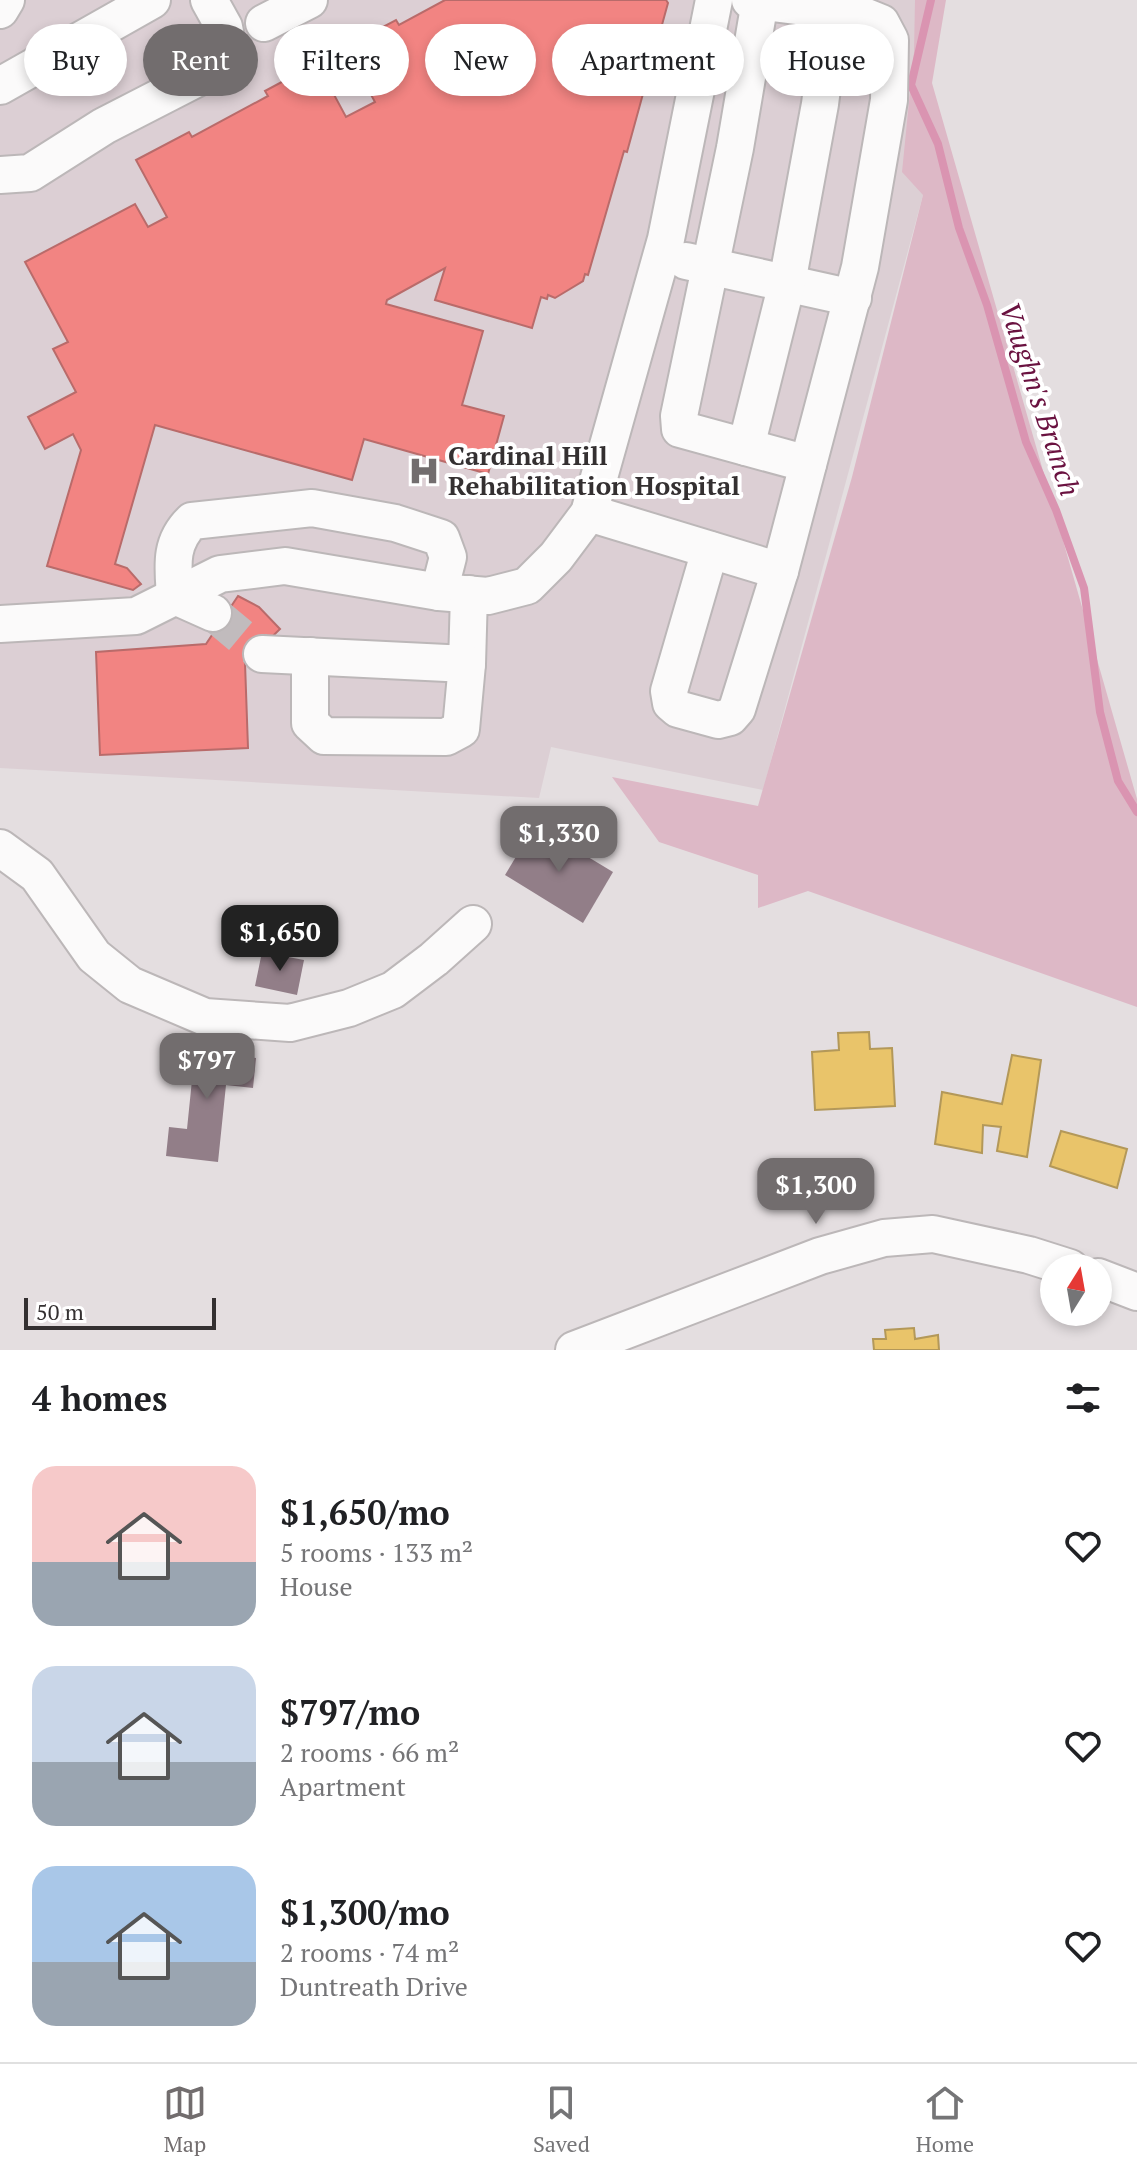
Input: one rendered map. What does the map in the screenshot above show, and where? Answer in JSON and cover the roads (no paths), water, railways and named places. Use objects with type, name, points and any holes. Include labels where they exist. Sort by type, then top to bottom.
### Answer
[{"type":"street","points":[[0,10],[6,0]]},
{"type":"street","points":[[0,86],[152,0]]},
{"type":"street","points":[[0,175],[30,173],[104,126],[213,70],[229,52],[224,27],[209,0]]},
{"type":"street","points":[[264,23],[309,0]]},
{"type":"street","points":[[0,624],[136,616],[220,574],[285,566],[488,596],[527,586],[556,557],[589,513],[661,256],[714,0]]},
{"type":"street","points":[[710,550],[669,691],[671,703],[678,709],[718,720],[730,717],[737,709],[780,571],[853,298],[889,100],[890,40],[869,9],[832,10],[755,1],[735,148],[679,416],[680,429],[808,464]]},
{"type":"street","points":[[746,447],[787,283],[820,104],[832,10]]},
{"type":"street","points":[[661,256],[853,298]]},
{"type":"street","points":[[175,596],[173,553],[180,532],[192,521],[312,508],[395,523],[441,538],[448,557],[467,664],[461,729],[446,737],[324,736],[310,723],[310,656]]},
{"type":"street","points":[[589,513],[780,571]]},
{"type":"street","points":[[175,596],[213,613]]},
{"type":"street","points":[[262,654],[467,664]]},
{"type":"street","points":[[0,848],[37,875],[94,956],[130,985],[205,1017],[290,1023],[349,1008],[393,990],[473,924]]},
{"type":"street","points":[[574,1350],[820,1256],[884,1238],[933,1234],[1040,1259]]},
{"type":"street","points":[[1112,1282],[1137,1292]]},
{"type":"waterway","name":"Vaughn's Branch","points":[[931,0],[911,85],[938,144],[959,228],[987,305],[1026,442],[1056,510],[1084,588],[1100,712],[1118,781],[1137,812]]},
{"type":"tunnel","points":[[213,613],[262,654]]},
{"type":"place","name":"Cardinal Hill Rehabilitation Hospital","points":[[424,471]]}]
